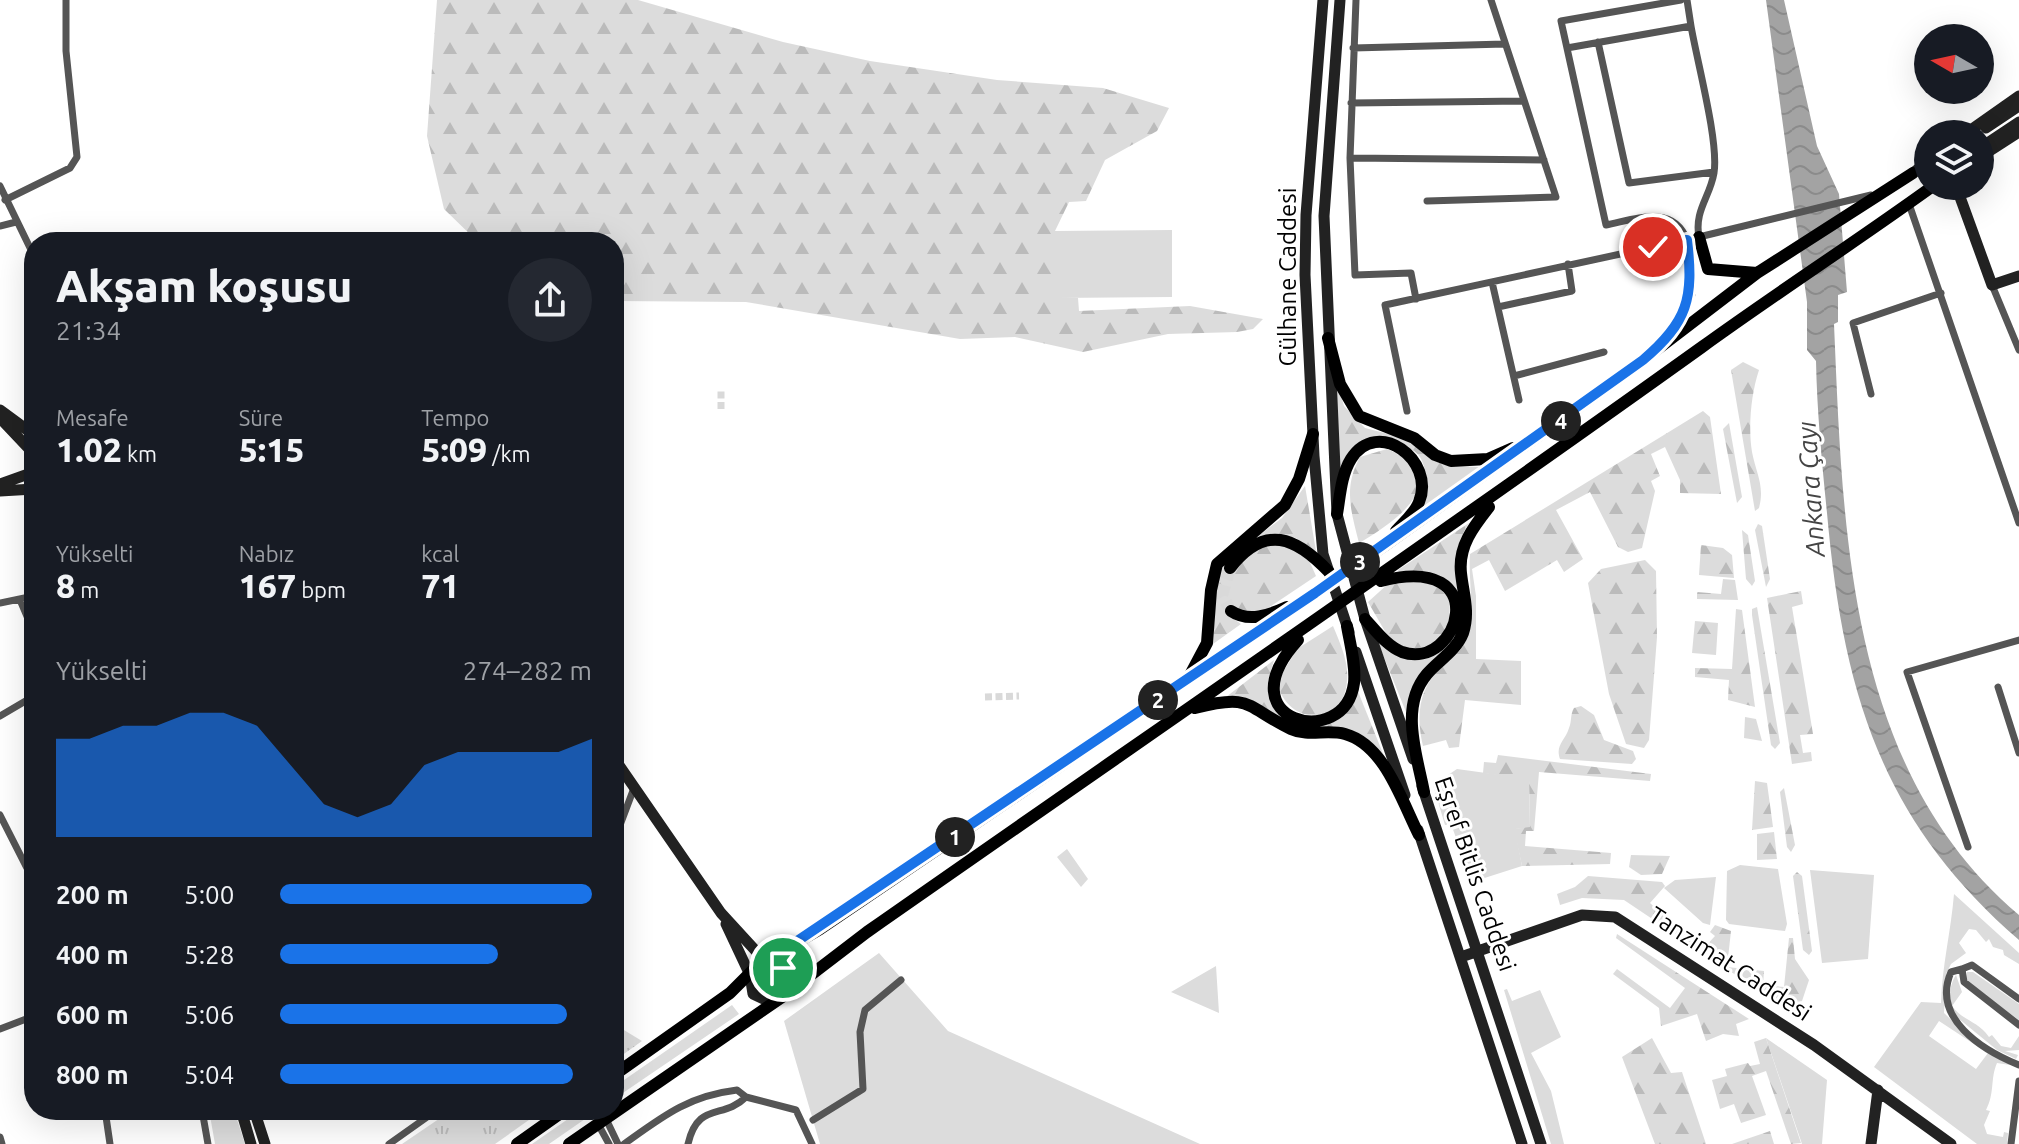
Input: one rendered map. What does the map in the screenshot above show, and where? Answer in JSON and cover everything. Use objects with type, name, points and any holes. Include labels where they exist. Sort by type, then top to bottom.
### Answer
[{"type":"main road","name":"Gülhane Caddesi","points":[[1318,554],[1305,246],[1323,0]]},
{"type":"main road","name":"Gülhane Caddesi","points":[[1340,0],[1324,216],[1328,338],[1337,514],[1365,619]]},
{"type":"main road","points":[[1985,120],[2019,96]]},
{"type":"main road","points":[[1994,123],[2019,106]]},
{"type":"main road","points":[[1994,139],[2019,122]]},
{"type":"main road","points":[[1994,148],[2019,132]]},
{"type":"main road","points":[[624,1068],[766,962],[1186,681],[1535,440],[1845,208],[1882,192],[1913,173]]},
{"type":"main road","points":[[624,1105],[1500,494],[1705,345],[1914,200]]},
{"type":"main road","points":[[1961,200],[1992,285],[2019,276]]},
{"type":"main road","points":[[1693,238],[1708,269],[1757,273]]},
{"type":"main road","points":[[1672,335],[1690,293],[1693,238]]},
{"type":"main road","points":[[1328,338],[1340,384],[1353,411],[1374,425],[1414,438],[1435,455],[1468,462],[1488,459],[1535,440]]},
{"type":"main road","points":[[0,410],[24,428]]},
{"type":"main road","points":[[0,418],[24,443]]},
{"type":"main road","points":[[1186,681],[1207,643],[1211,590],[1217,564],[1285,505],[1299,479],[1313,434]]},
{"type":"main road","points":[[1337,514],[1351,460],[1371,443],[1392,444],[1414,459],[1422,484],[1420,501],[1384,546]]},
{"type":"main road","points":[[0,484],[24,476]]},
{"type":"main road","points":[[0,491],[24,490]]},
{"type":"main road","points":[[1424,792],[1412,731],[1413,705],[1425,676],[1453,650],[1462,634],[1466,603],[1461,571],[1463,547],[1469,534],[1500,494]]},
{"type":"main road","points":[[1230,568],[1251,549],[1275,540],[1295,542],[1318,554],[1329,572]]},
{"type":"main road","name":"Eşref Bitlis Caddesi","points":[[1329,572],[1522,1144]]},
{"type":"main road","points":[[1365,619],[1382,638],[1403,652],[1431,651],[1451,632],[1455,603],[1448,588],[1424,574],[1408,574],[1374,582]]},
{"type":"main road","points":[[1231,611],[1248,618],[1263,616],[1315,593]]},
{"type":"main road","name":"Eşref Bitlis Caddesi","points":[[1365,619],[1541,1144]]},
{"type":"main road","points":[[1317,620],[1276,668],[1273,692],[1282,710],[1306,721],[1332,717],[1347,701],[1352,689],[1347,626]]},
{"type":"main road","points":[[1188,709],[1245,702],[1298,732],[1339,732],[1354,737],[1378,758],[1419,835]]},
{"type":"main road","points":[[624,773],[721,913],[766,962],[778,964],[787,973],[786,992]]},
{"type":"main road","points":[[721,913],[750,975],[753,994],[770,1002]]},
{"type":"main road","name":"Tanzimat Caddesi","points":[[1461,957],[1585,914],[1615,917],[1878,1090],[1951,1144]]},
{"type":"main road","points":[[1871,1144],[1878,1090]]},
{"type":"main road","points":[[244,1120],[251,1144]]},
{"type":"main road","points":[[257,1120],[265,1144]]},
{"type":"main road","points":[[517,1144],[551,1120]]},
{"type":"main road","points":[[569,1144],[602,1121]]},
{"type":"street","points":[[5,200],[70,168],[77,157],[66,51],[66,0]]},
{"type":"street","points":[[1356,0],[1350,158],[1355,275],[1411,273],[1416,299]]},
{"type":"street","points":[[1427,201],[1556,197],[1491,0]]},
{"type":"street","points":[[1684,0],[1713,150],[1714,172],[1693,238],[1670,218],[1652,216],[1606,225],[1561,21],[1633,4],[1684,0]]},
{"type":"street","points":[[1567,48],[1691,26]]},
{"type":"street","points":[[1598,42],[1629,183],[1714,172]]},
{"type":"street","points":[[1353,48],[1505,44]]},
{"type":"street","points":[[1351,103],[1524,101]]},
{"type":"street","points":[[1350,158],[1544,160]]},
{"type":"street","points":[[0,186],[24,237]]},
{"type":"street","points":[[1909,204],[2019,523]]},
{"type":"street","points":[[1407,411],[1385,305],[1790,214],[1845,208]]},
{"type":"street","points":[[0,226],[16,222]]},
{"type":"street","points":[[1498,307],[1572,291],[1568,264]]},
{"type":"street","points":[[1492,282],[1519,400]]},
{"type":"street","points":[[1992,285],[2019,350]]},
{"type":"street","points":[[1871,394],[1853,323],[1941,293]]},
{"type":"street","points":[[1514,376],[1604,352]]},
{"type":"street","points":[[0,603],[24,599]]},
{"type":"street","points":[[20,600],[24,609]]},
{"type":"street","points":[[1968,847],[1907,672],[2019,640]]},
{"type":"street","points":[[1998,687],[2019,753]]},
{"type":"street","points":[[0,716],[24,702]]},
{"type":"street","points":[[624,814],[634,788]]},
{"type":"street","points":[[0,815],[24,862]]},
{"type":"street","points":[[2019,999],[1972,965],[1951,972],[1945,1001],[1949,1014],[1993,1052],[2019,1065]]},
{"type":"street","points":[[1962,969],[1966,985],[2019,1025]]},
{"type":"street","points":[[813,1120],[863,1089],[860,1032],[865,1010],[869,1002],[901,980]]},
{"type":"street","points":[[0,1029],[24,1020]]},
{"type":"street","points":[[2011,1144],[2019,1081]]},
{"type":"street","points":[[602,1121],[621,1144],[676,1108],[704,1094],[737,1090],[746,1097],[796,1110],[812,1144]]},
{"type":"street","points":[[688,1144],[695,1122],[712,1111],[738,1104],[746,1097]]},
{"type":"street","points":[[106,1120],[110,1144]]},
{"type":"street","points":[[204,1120],[208,1144]]},
{"type":"street","points":[[389,1144],[423,1120]]},
{"type":"street","points":[[602,1121],[609,1144]]},
{"type":"street","points":[[0,1137],[2,1144]]},
{"type":"green space","points":[[437,0],[638,0],[783,42],[870,61],[997,80],[1103,88],[1169,108],[1157,131],[1105,160],[1086,201],[1069,202],[1055,231],[1055,297],[1078,298],[1079,311],[1190,306],[1263,319],[1253,329],[1237,332],[1168,334],[1083,352],[1015,337],[960,339],[746,302],[624,301],[624,232],[468,232],[444,209],[427,136]]},
{"type":"green space","points":[[1172,230],[1172,297],[1055,298],[1055,231]]},
{"type":"green space","points":[[1743,362],[1759,370],[1750,421],[1752,452],[1761,493],[1759,508],[1755,511],[1731,370]]},
{"type":"green space","points":[[1334,372],[1344,406],[1365,428],[1404,438],[1454,466],[1480,467],[1421,509],[1425,469],[1415,452],[1406,447],[1365,450],[1352,455],[1339,467]]},
{"type":"green space","points":[[1703,411],[1710,417],[1721,494],[1680,493],[1680,480],[1665,447],[1651,454],[1660,476],[1651,481],[1655,491],[1642,548],[1628,552],[1618,547],[1590,492],[1556,510],[1583,559],[1564,572],[1557,560],[1505,591],[1489,560],[1472,569],[1476,596],[1476,659],[1521,661],[1521,705],[1465,700],[1459,747],[1449,748],[1446,740],[1423,746],[1420,714],[1424,694],[1434,675],[1462,648],[1469,629],[1470,554]]},
{"type":"green space","points":[[1729,423],[1742,497],[1737,503],[1723,429]]},
{"type":"green space","points":[[1387,449],[1408,461],[1418,474],[1419,487],[1402,512],[1359,543],[1351,510],[1350,489],[1355,468],[1360,457]]},
{"type":"green space","points":[[1305,486],[1316,551],[1296,538],[1280,535],[1253,550],[1280,542],[1308,558],[1316,576],[1262,612],[1234,619],[1241,624],[1213,644],[1217,575],[1226,560],[1282,518]]},
{"type":"green space","points":[[1469,523],[1462,535],[1457,556],[1461,608],[1455,634],[1432,677],[1406,712],[1377,640],[1420,657],[1458,616],[1439,576],[1424,572],[1400,574],[1398,570]]},
{"type":"green space","points":[[1758,524],[1762,526],[1770,579],[1766,587],[1755,530]]},
{"type":"green space","points":[[1742,530],[1748,535],[1755,581],[1752,586],[1746,579]]},
{"type":"green space","points":[[1701,545],[1723,548],[1732,555],[1734,578],[1699,575]]},
{"type":"green space","points":[[1645,560],[1656,571],[1657,637],[1649,740],[1644,748],[1626,744],[1609,694],[1588,583],[1601,569]]},
{"type":"green space","points":[[1723,579],[1735,580],[1738,600],[1697,599],[1697,592],[1721,594]]},
{"type":"green space","points":[[1432,581],[1450,599],[1449,628],[1433,648],[1403,649],[1390,640],[1368,602],[1389,583]]},
{"type":"green space","points":[[1801,591],[1803,604],[1792,607],[1813,734],[1800,735],[1803,753],[1811,752],[1812,761],[1792,764],[1767,598]]},
{"type":"green space","points":[[1757,607],[1780,743],[1775,749],[1771,745],[1752,615],[1752,609]]},
{"type":"green space","points":[[1736,609],[1742,610],[1755,707],[1728,700],[1729,680],[1695,677],[1695,668],[1732,669]]},
{"type":"green space","points":[[1695,621],[1718,623],[1716,655],[1692,653]]},
{"type":"green space","points":[[1333,626],[1347,667],[1344,696],[1336,707],[1326,713],[1315,716],[1303,714],[1283,697],[1277,682],[1297,649]]},
{"type":"green space","points":[[1274,660],[1268,681],[1271,699],[1318,725],[1357,689],[1384,756],[1360,735],[1340,730],[1307,729],[1284,721],[1255,703],[1226,697]]},
{"type":"green space","points":[[1581,706],[1594,715],[1604,740],[1633,751],[1636,759],[1632,764],[1560,759],[1560,746],[1574,708]]},
{"type":"green space","points":[[1745,717],[1756,719],[1762,741],[1744,738]]},
{"type":"green space","points":[[1498,755],[1651,774],[1650,781],[1539,772],[1534,831],[1526,831],[1525,846],[1611,853],[1610,864],[1522,866],[1514,829],[1530,827],[1529,780],[1483,773],[1484,762],[1496,763]]},
{"type":"green space","points":[[1457,769],[1529,779],[1530,828],[1515,829],[1522,866],[1472,882],[1451,824],[1445,825],[1433,785]]},
{"type":"green space","points":[[1755,781],[1767,783],[1773,827],[1752,830]]},
{"type":"green space","points":[[1784,788],[1795,845],[1791,852],[1787,847],[1780,792]]},
{"type":"green space","points":[[1774,832],[1777,859],[1757,860],[1757,834]]},
{"type":"green space","points":[[1067,849],[1088,879],[1081,887],[1057,857]]},
{"type":"green space","points":[[1631,855],[1670,856],[1662,874],[1641,875],[1629,867]]},
{"type":"green space","points":[[1740,865],[1778,869],[1787,924],[1785,931],[1729,924],[1726,920],[1727,871]]},
{"type":"green space","points":[[1810,870],[1874,875],[1868,959],[1822,963]]},
{"type":"green space","points":[[1797,872],[1802,876],[1812,951],[1809,955],[1803,950],[1793,876]]},
{"type":"green space","points":[[1588,876],[1662,882],[1665,886],[1650,903],[1702,950],[1715,936],[1710,932],[1715,925],[1731,931],[1727,967],[1764,971],[1763,985],[1784,987],[1789,938],[1793,938],[1795,959],[1809,980],[1802,1001],[1789,1006],[1776,1002],[1624,900],[1582,898],[1560,905],[1557,894],[1575,887]]},
{"type":"green space","points":[[1716,877],[1710,925],[1703,923],[1664,888],[1675,880]]},
{"type":"green space","points":[[1954,894],[2019,953],[2019,964],[2004,955],[2003,950],[1993,947],[1989,939],[1986,942],[1976,930],[1969,929],[1959,943],[1966,953],[1951,964],[1946,974],[1944,1013],[1983,1050],[1939,1021],[1929,1036],[1976,1069],[1988,1053],[2010,1065],[1997,1063],[1986,1110],[1990,1111],[1984,1125],[1987,1134],[2003,1137],[2004,1132],[2008,1133],[2007,1144],[1977,1144],[1874,1067],[1921,1002],[1941,1003]]},
{"type":"green space","points":[[1617,934],[1749,1019],[1736,1024],[1739,1036],[1723,1034],[1706,1041],[1697,1014],[1661,1026],[1659,1008],[1613,974],[1617,969],[1670,1008],[1685,988],[1616,938]]},
{"type":"green space","points":[[879,953],[948,1031],[1200,1144],[820,1144],[784,1021]]},
{"type":"green space","points":[[1216,966],[1219,1013],[1171,992]]},
{"type":"green space","points":[[1967,972],[1973,972],[2019,1004],[2019,1020],[1966,982]]},
{"type":"green space","points":[[1956,975],[1962,992],[1952,1006],[1989,1037],[1992,1035],[2001,1046],[2011,1048],[2019,1036],[2019,1050],[2005,1051],[2018,1055],[2016,1059],[1997,1050],[1953,1014],[1950,994]]},
{"type":"green space","points":[[1507,989],[1512,1001],[1540,990],[1561,1037],[1531,1053],[1551,1091],[1564,1144],[1551,1144],[1504,990]]},
{"type":"green space","points":[[732,1005],[739,1014],[624,1092],[624,1080]]},
{"type":"green space","points":[[624,1030],[642,1041],[624,1054]]},
{"type":"green space","points":[[1652,1038],[1671,1073],[1682,1072],[1706,1144],[1655,1144],[1622,1057]]},
{"type":"green space","points":[[1766,1038],[1827,1080],[1822,1144],[1802,1144]]},
{"type":"green space","points":[[1766,1038],[1801,1143],[1791,1144],[1766,1071],[1752,1076],[1766,1115],[1741,1123],[1734,1104],[1720,1109],[1712,1080],[1727,1076],[1725,1069],[1748,1063],[1750,1066],[1760,1064],[1754,1042]]},
{"type":"green space","points":[[211,1120],[237,1120],[245,1144],[215,1144]]},
{"type":"green space","points":[[437,1120],[529,1120],[495,1144],[402,1144]]},
{"type":"green space","points":[[567,1120],[584,1120],[549,1144],[532,1144]]},
{"type":"green space","points":[[1770,1131],[1774,1144],[1732,1144]]},
{"type":"water","points":[[1766,0],[1784,0],[1817,146],[1839,194],[1847,292],[1838,295],[1838,322],[1834,324],[1837,403],[1851,564],[1865,643],[1887,719],[1919,791],[1962,856],[2019,915],[2019,940],[1971,894],[1933,848],[1901,799],[1877,748],[1858,694],[1844,638],[1834,577],[1816,361],[1807,350],[1807,302]]},
{"type":"tunnel","points":[[721,389],[721,409]]},
{"type":"tunnel","points":[[1230,568],[1222,595],[1231,611]]},
{"type":"tunnel","points":[[985,697],[1019,696]]},
{"type":"route","points":[[783,968],[766,962],[820,929],[1315,593],[1643,360],[1672,335],[1690,293],[1687,240],[1653,247]]},
{"type":"water label","name":"Ankara Çayı","points":[[1811,489]]}]
